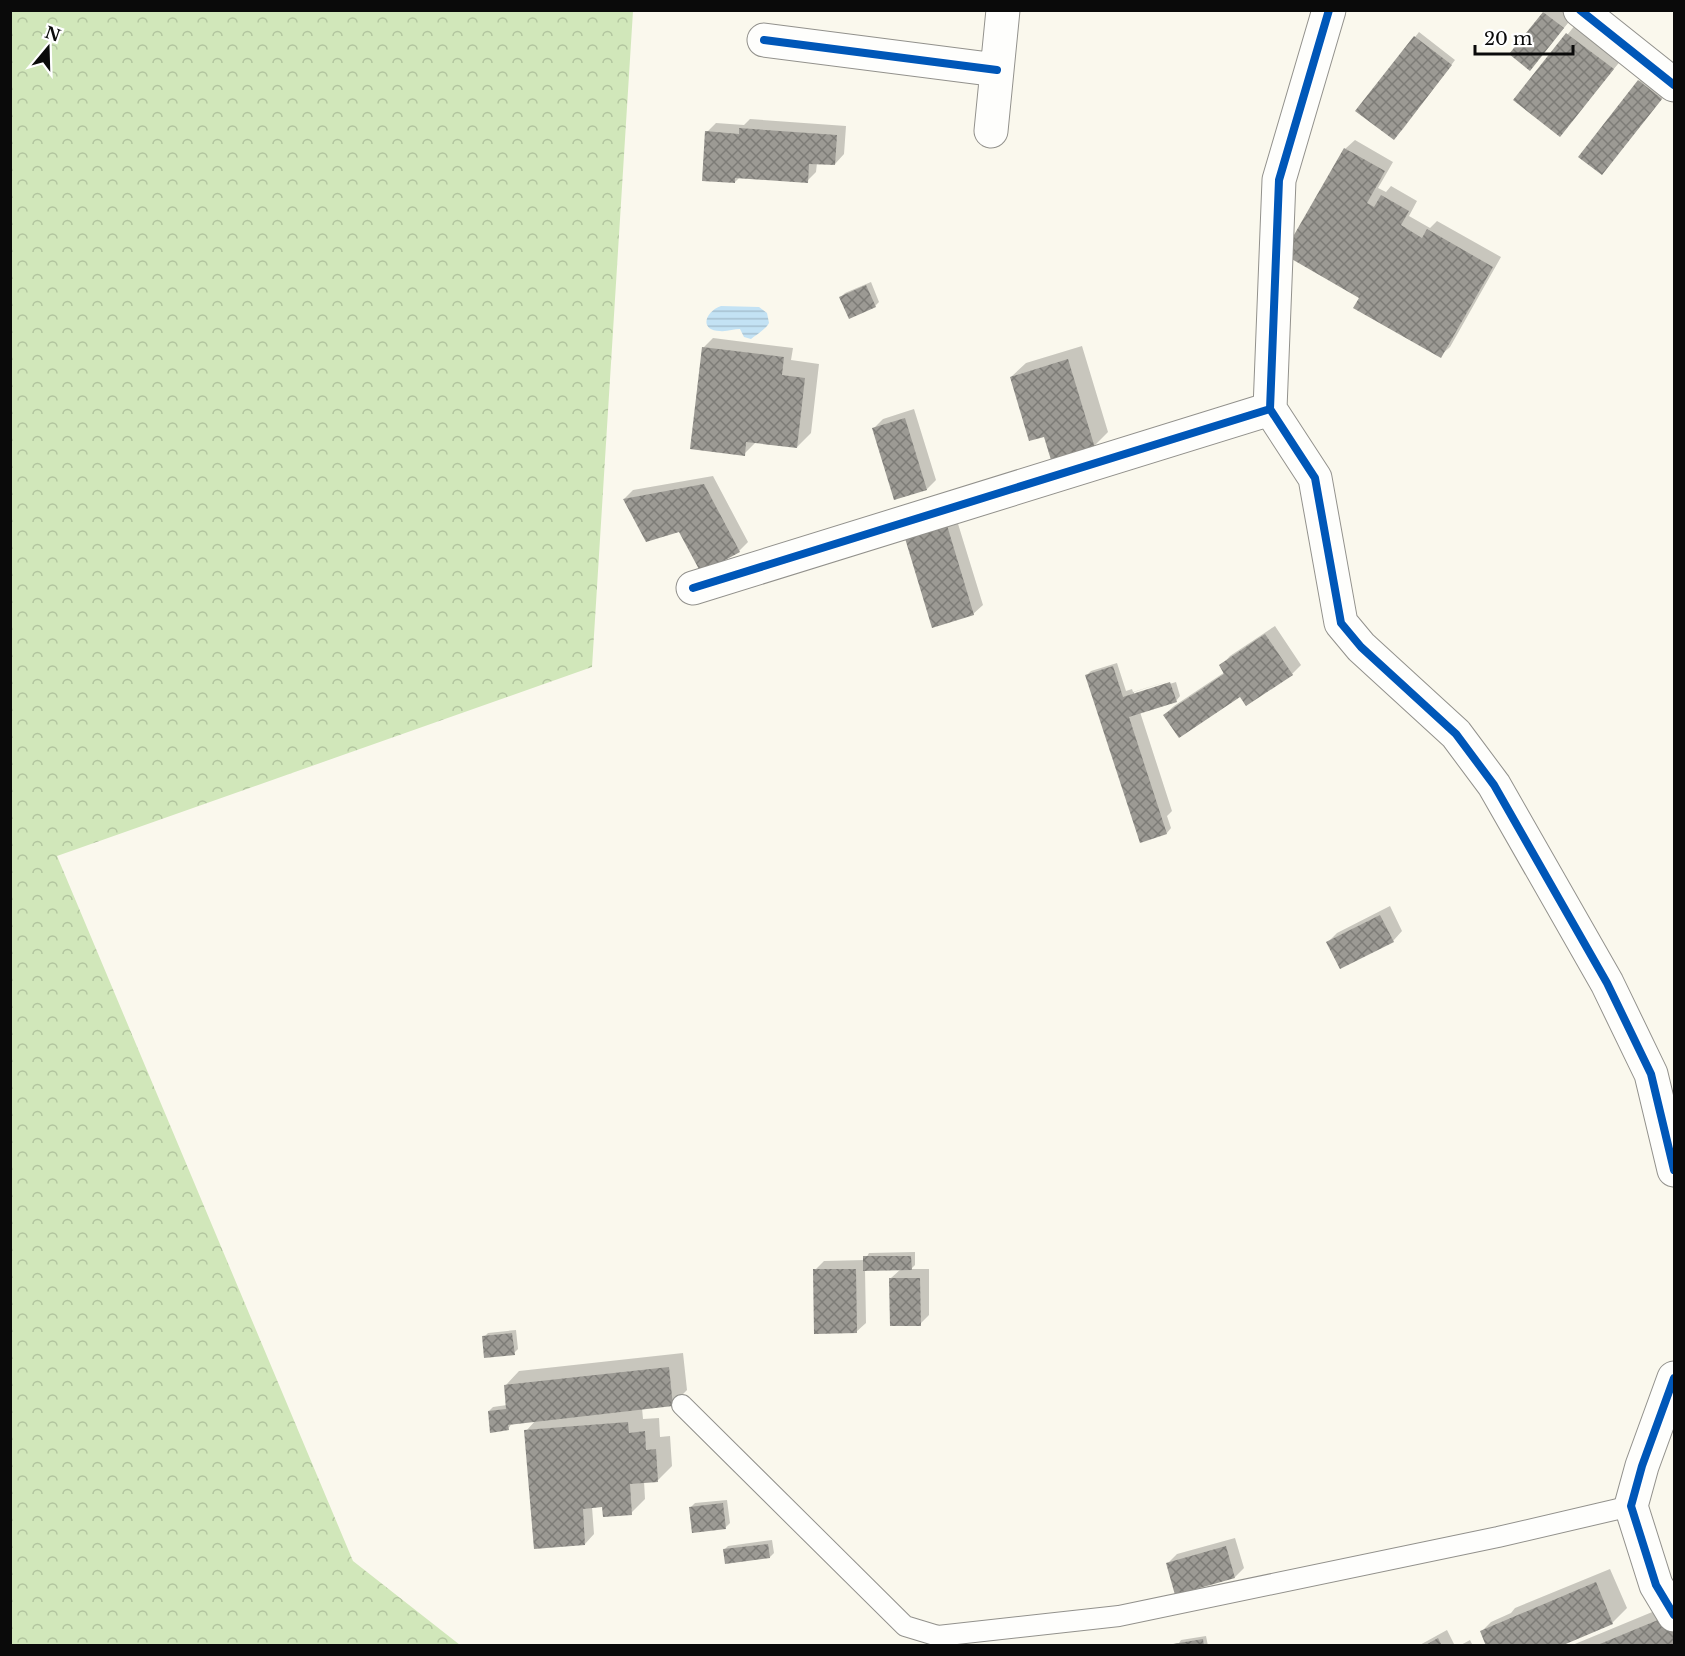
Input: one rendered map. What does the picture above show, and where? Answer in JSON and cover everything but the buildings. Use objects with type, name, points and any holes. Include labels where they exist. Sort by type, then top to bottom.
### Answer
[{"type":"street","points":[[991,131],[1003,10]]},
{"type":"street","points":[[1329,10],[1280,180],[1270,409],[1315,478],[1341,623],[1361,647],[1456,734],[1494,785],[1608,983],[1651,1074],[1674,1170]]},
{"type":"street","points":[[1580,10],[1674,85]]},
{"type":"street","points":[[764,40],[997,70]]},
{"type":"street","points":[[693,588],[1270,409]]},
{"type":"street","points":[[1674,1378],[1642,1466],[1631,1506],[1656,1585],[1674,1615]]},
{"type":"lane","points":[[682,1405],[905,1626],[938,1636],[1119,1616],[1498,1537],[1631,1506]]},
{"type":"green space","points":[[11,10],[633,11],[592,667],[57,856],[353,1561],[460,1645],[11,1645]]},
{"type":"water","points":[[721,306],[759,307],[767,313],[769,323],[751,339],[744,337],[740,329],[713,330],[707,324],[708,316]]},
{"type":"cycle path","points":[[1329,10],[1279,180],[1270,409],[1315,478],[1341,623],[1361,647],[1456,734],[1494,785],[1607,983],[1651,1074],[1674,1170]]},
{"type":"cycle path","points":[[1580,10],[1674,85]]},
{"type":"cycle path","points":[[764,40],[997,70]]},
{"type":"cycle path","points":[[693,588],[1270,409]]},
{"type":"cycle path","points":[[1674,1378],[1642,1466],[1631,1506],[1656,1585],[1674,1615]]}]
